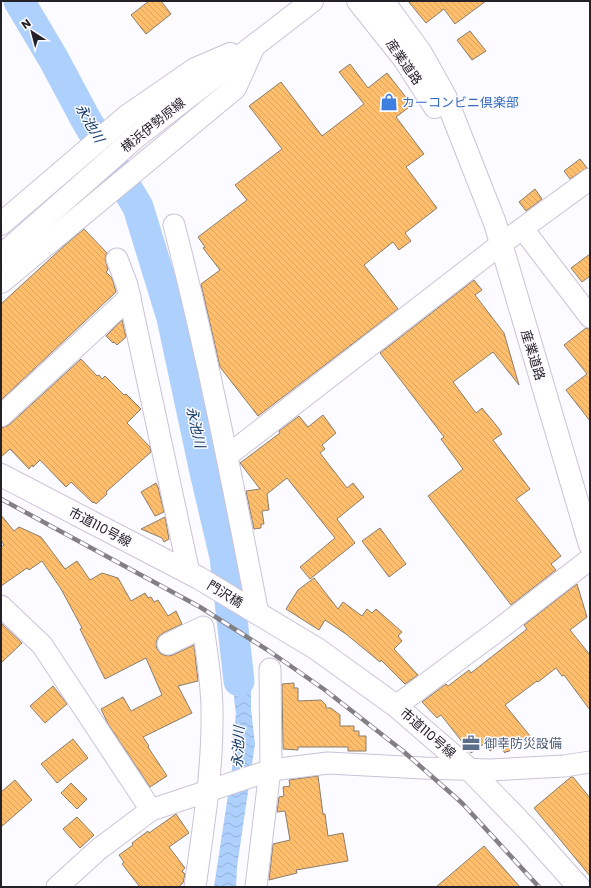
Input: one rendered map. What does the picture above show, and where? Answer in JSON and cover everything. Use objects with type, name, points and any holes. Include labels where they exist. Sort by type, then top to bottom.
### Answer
[{"type":"main road","name":"横浜伊勢原線","points":[[1,256],[136,137],[312,1]]},
{"type":"main road","name":"産業道路","points":[[358,1],[405,60],[472,166]]},
{"type":"main road","name":"産業道路","points":[[383,1],[421,53],[444,96],[495,223],[590,545]]},
{"type":"main road","points":[[1,224],[127,116],[195,69],[255,44]]},
{"type":"main road","points":[[1,282],[235,88],[255,44]]},
{"type":"main road","name":"市道110号線","points":[[1,475],[194,576]]},
{"type":"main road","name":"門沢橋","points":[[194,576],[255,612]]},
{"type":"main road","name":"市道110号線","points":[[255,612],[317,649],[396,706],[469,769],[527,829],[579,887]]},
{"type":"street","points":[[227,456],[501,244],[590,179]]},
{"type":"street","points":[[174,225],[227,456],[255,612]]},
{"type":"street","points":[[523,229],[589,313]]},
{"type":"street","points":[[117,259],[128,285],[194,576]]},
{"type":"street","points":[[1,416],[130,297]]},
{"type":"street","points":[[396,706],[590,559]]},
{"type":"street","points":[[1,606],[42,645],[151,810]]},
{"type":"street","points":[[168,644],[203,627],[210,678],[212,711],[212,789],[195,887]]},
{"type":"street","points":[[256,887],[269,778],[267,772],[270,669]]},
{"type":"street","points":[[57,887],[99,849],[151,810],[267,772],[328,763],[490,770],[564,766],[590,762]]},
{"type":"water","points":[[226,634],[244,644],[251,692],[251,709],[255,744],[237,867],[236,887],[214,887],[233,762],[233,738],[236,714],[234,699],[235,687],[230,685]]},
{"type":"building","points":[[149,1],[161,1],[171,14],[146,34],[131,15]]},
{"type":"building","points":[[408,1],[486,1],[455,24],[444,9],[426,23]]},
{"type":"building","points":[[470,31],[486,51],[472,60],[457,40]]},
{"type":"building","points":[[350,64],[368,88],[387,73],[412,105],[396,117],[424,154],[406,167],[437,208],[405,233],[411,241],[399,250],[393,242],[364,265],[398,309],[258,416],[220,367],[201,284],[220,270],[203,248],[205,247],[198,237],[247,200],[235,185],[282,149],[249,106],[281,82],[322,136],[364,104],[339,72]]},
{"type":"building","points":[[580,159],[587,168],[570,179],[564,171]]},
{"type":"building","points":[[535,189],[542,199],[526,211],[519,202]]},
{"type":"building","points":[[84,229],[107,253],[105,258],[108,270],[106,272],[112,278],[116,292],[1,400],[1,304]]},
{"type":"building","points":[[590,254],[590,276],[582,282],[571,268]]},
{"type":"building","points":[[474,280],[482,290],[475,295],[504,333],[519,385],[493,352],[453,382],[476,413],[482,408],[500,430],[502,434],[493,440],[530,489],[516,499],[561,556],[551,564],[556,570],[511,605],[428,496],[463,469],[441,439],[444,437],[380,353]]},
{"type":"building","points":[[122,320],[126,337],[117,345],[106,336]]},
{"type":"building","points":[[586,328],[590,329],[590,421],[566,390],[587,374],[564,345]]},
{"type":"building","points":[[81,359],[97,376],[99,375],[102,379],[105,376],[141,409],[127,423],[150,447],[151,452],[106,492],[107,494],[96,504],[94,502],[93,503],[71,482],[66,487],[40,460],[29,469],[10,449],[1,457],[1,428],[9,425]]},
{"type":"building","points":[[323,415],[336,433],[322,445],[325,449],[320,453],[347,488],[353,483],[364,497],[337,519],[355,543],[310,579],[300,567],[335,538],[287,478],[267,494],[269,510],[262,511],[264,524],[261,524],[261,528],[254,529],[246,491],[260,489],[240,463],[280,433],[279,431],[299,416],[308,427]]},
{"type":"building","points":[[156,483],[164,512],[155,516],[141,492]]},
{"type":"building","points":[[1,515],[14,531],[19,527],[41,537],[65,569],[77,561],[90,580],[102,573],[118,578],[131,601],[145,593],[148,598],[151,597],[154,602],[158,600],[168,616],[176,611],[182,624],[158,637],[156,643],[157,649],[161,654],[168,656],[194,645],[198,681],[178,686],[192,713],[143,737],[167,776],[150,787],[108,724],[101,709],[123,697],[131,711],[162,695],[146,658],[105,679],[80,629],[82,628],[61,589],[42,561],[29,570],[27,568],[1,586],[1,547],[4,545],[1,540]]},
{"type":"building","points":[[165,517],[169,539],[164,542],[162,538],[141,529]]},
{"type":"building","points":[[380,528],[406,564],[389,577],[362,541]]},
{"type":"building","points":[[314,578],[338,609],[343,602],[362,616],[367,609],[372,613],[376,609],[402,632],[398,636],[402,641],[394,649],[418,675],[405,684],[381,660],[380,662],[346,634],[325,620],[319,630],[286,609],[298,590]]},
{"type":"building","points":[[577,584],[587,617],[570,630],[590,655],[590,710],[564,675],[562,676],[556,668],[505,705],[530,736],[505,753],[499,745],[490,751],[485,743],[471,753],[441,715],[437,718],[422,702],[446,684],[448,686],[469,670],[471,673],[527,629],[524,625]]},
{"type":"building","points":[[1,623],[22,643],[1,663]]},
{"type":"building","points":[[294,683],[294,688],[298,688],[298,701],[321,700],[326,705],[326,708],[331,708],[340,715],[340,726],[354,726],[354,731],[359,731],[359,736],[366,736],[366,751],[348,751],[348,747],[298,747],[298,750],[283,749],[282,684]]},
{"type":"building","points":[[53,686],[67,704],[45,723],[30,706]]},
{"type":"building","points":[[73,739],[88,758],[57,783],[41,764]]},
{"type":"building","points":[[318,776],[323,814],[325,814],[328,836],[343,833],[348,861],[296,870],[297,873],[269,880],[273,844],[290,840],[285,811],[277,812],[279,797],[284,796],[283,787],[290,786],[289,780]]},
{"type":"building","points":[[571,777],[573,777],[590,798],[590,876],[534,808]]},
{"type":"building","points":[[15,780],[32,800],[1,827],[1,792]]},
{"type":"building","points":[[71,783],[87,799],[77,809],[61,793]]},
{"type":"building","points":[[176,814],[189,833],[169,847],[185,868],[182,871],[185,874],[183,883],[178,887],[140,887],[122,864],[124,862],[119,855],[133,845],[132,843],[148,831],[149,833]]},
{"type":"building","points":[[77,817],[94,835],[80,848],[63,829]]},
{"type":"building","points":[[484,846],[520,887],[436,887]]},
{"type":"waterway","name":"永池川","points":[[19,1],[53,58],[85,118],[138,207],[172,318],[225,557],[239,681]]},
{"type":"railway","points":[[1,499],[200,607],[269,651],[325,690],[403,751],[462,803],[539,887]]},
{"type":"place","name":"カーコンビニ倶楽部","points":[[389,102]]},
{"type":"place","name":"御幸防災設備","points":[[471,743]]}]
